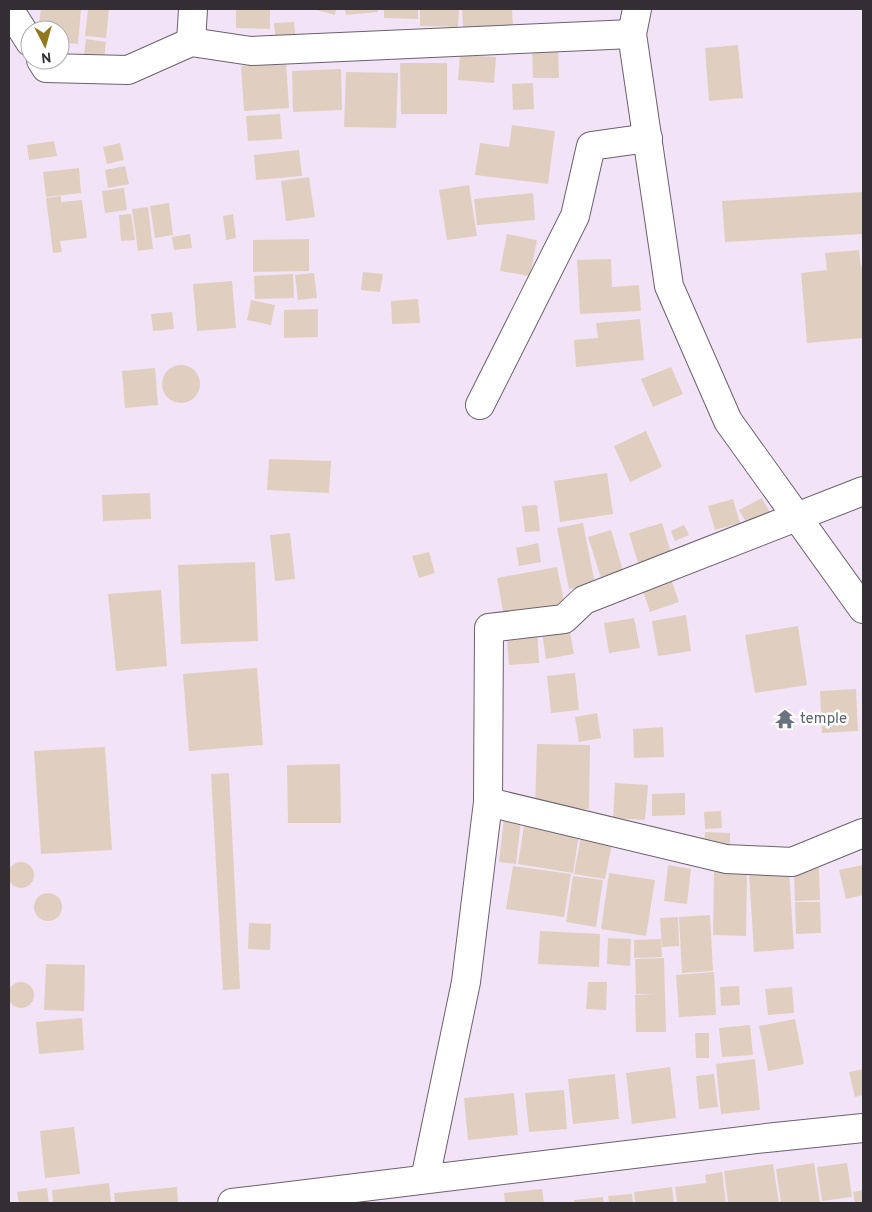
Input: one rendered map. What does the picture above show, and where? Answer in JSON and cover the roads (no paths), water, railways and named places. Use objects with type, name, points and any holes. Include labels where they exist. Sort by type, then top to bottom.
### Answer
[{"type":"street","points":[[9,9],[20,26]]},
{"type":"street","points":[[191,42],[193,9]]},
{"type":"street","points":[[70,69],[128,70],[191,42],[251,52],[637,16],[648,138],[669,286],[728,421],[863,609]]},
{"type":"street","points":[[480,405],[575,216],[592,146],[648,138]]},
{"type":"street","points":[[425,1179],[466,982],[488,802],[489,628],[564,619],[584,600],[863,491]]},
{"type":"street","points":[[488,802],[726,859],[792,862],[863,833]]},
{"type":"street","points":[[232,1203],[766,1138],[863,1128]]},
{"type":"place","name":"temple","points":[[785,719]]}]
